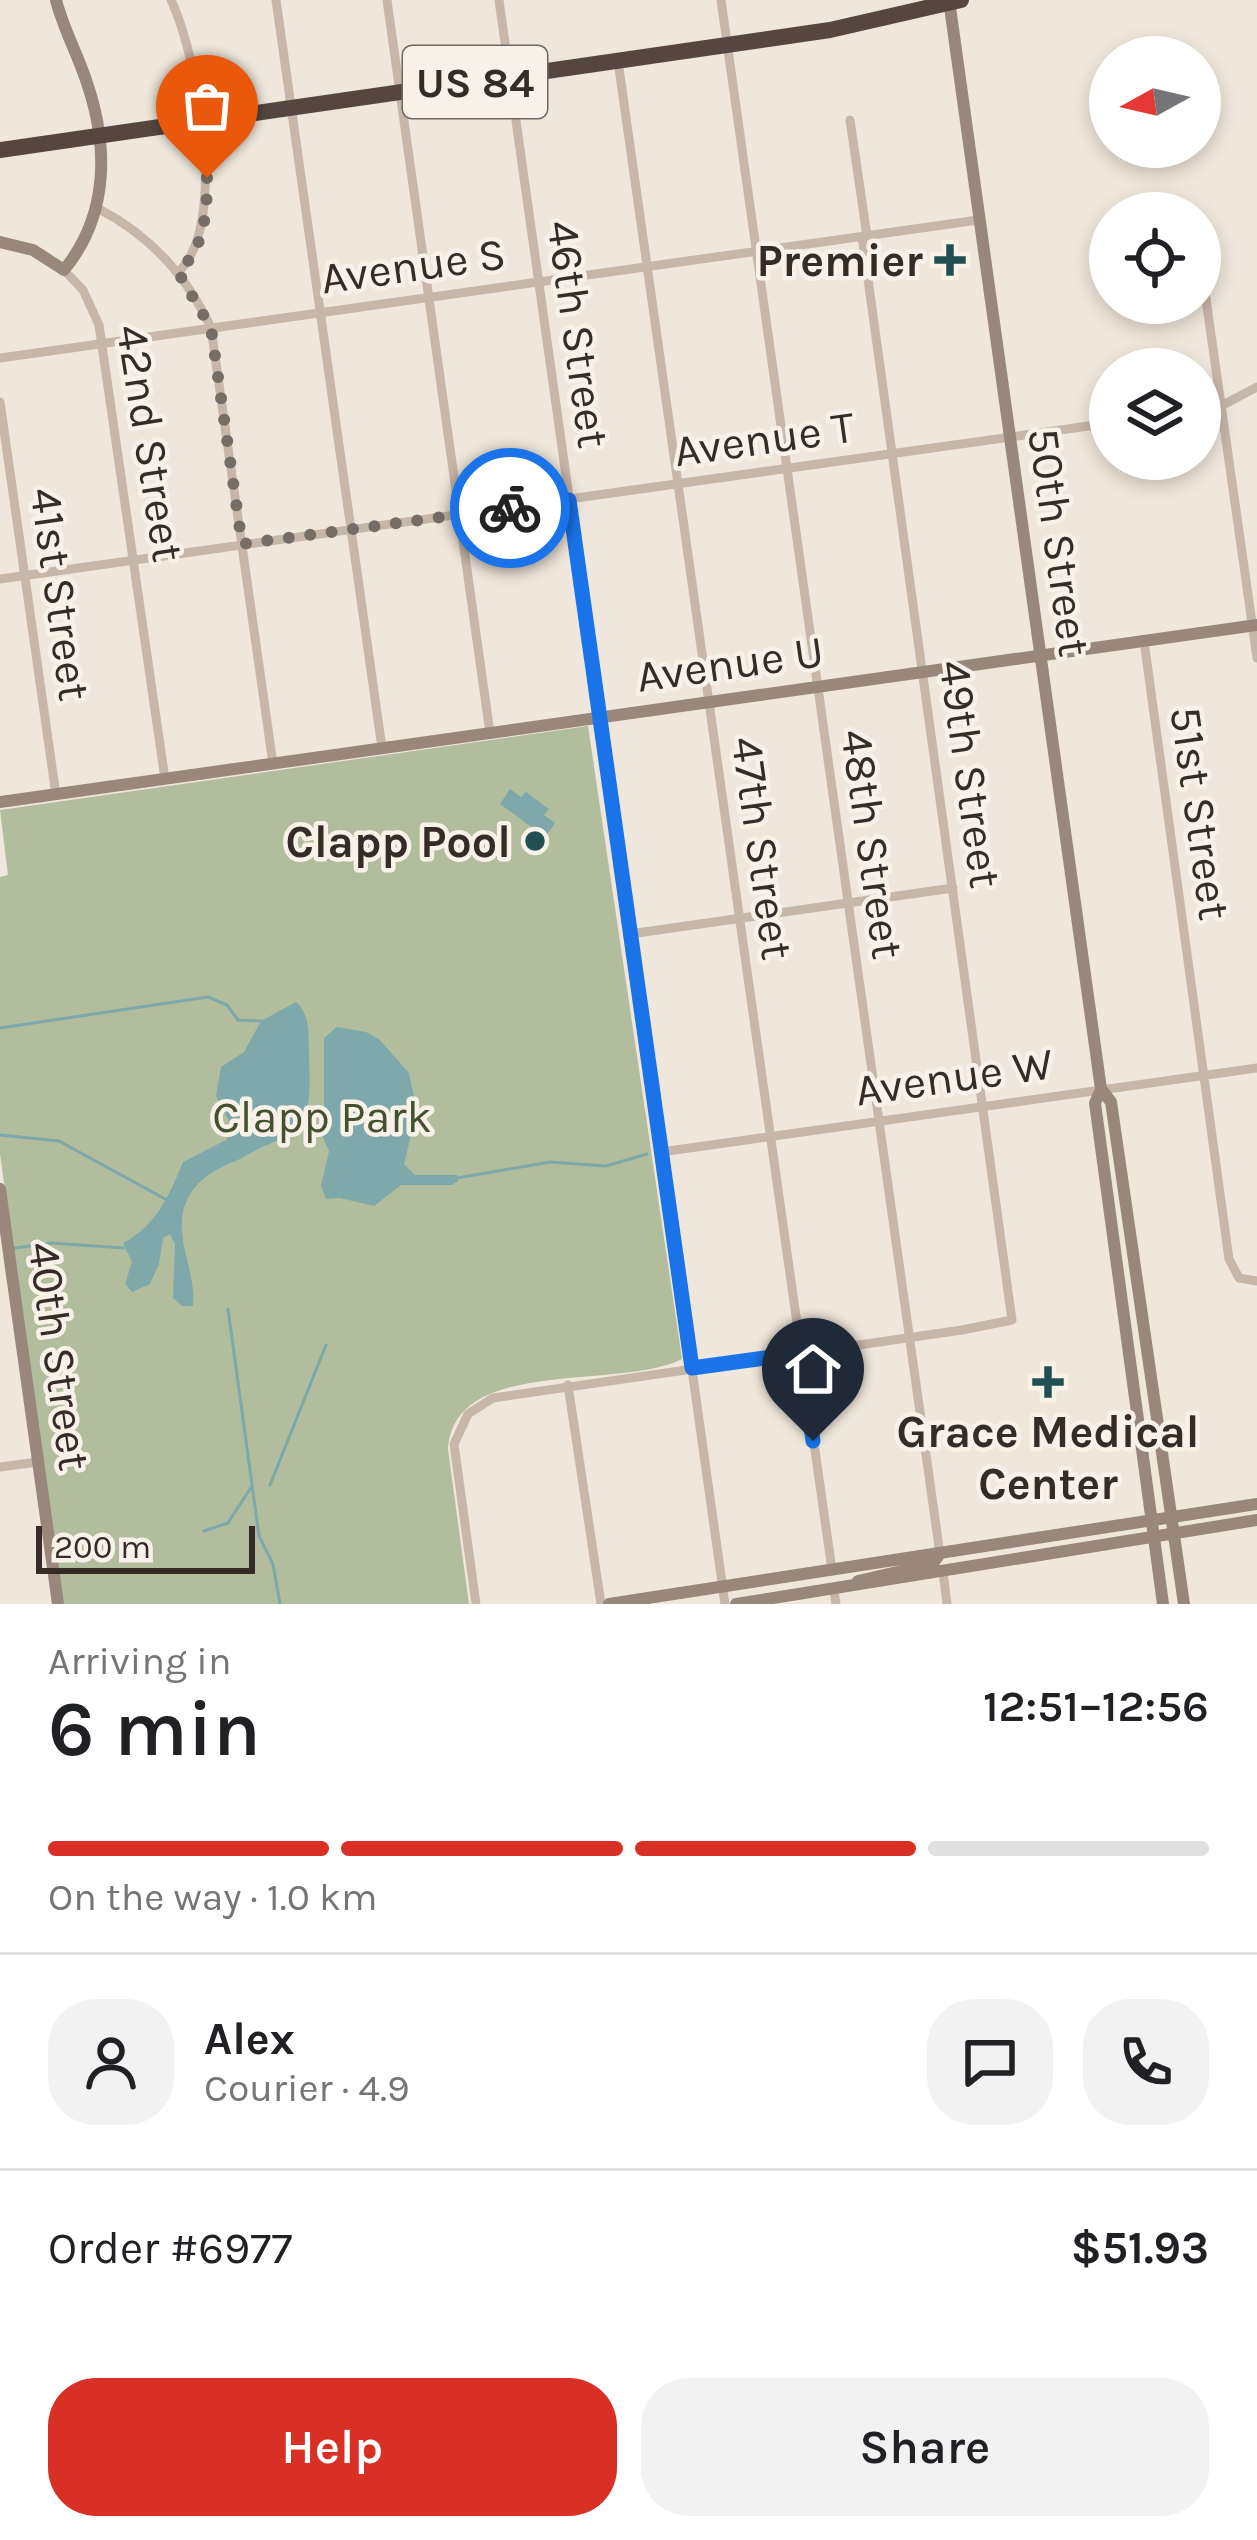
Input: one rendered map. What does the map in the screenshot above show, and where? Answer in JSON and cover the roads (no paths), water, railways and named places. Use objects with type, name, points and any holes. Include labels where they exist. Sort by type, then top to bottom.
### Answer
[{"type":"highway","name":"US 84","points":[[0,150],[861,25],[951,1]]},
{"type":"main road","points":[[0,242],[33,250],[64,270],[88,236],[99,209],[101,171],[88,88],[56,0]]},
{"type":"main road","name":"50th Street","points":[[951,1],[1101,1088],[1111,1102],[1184,1604]]},
{"type":"main road","name":"Avenue U","points":[[0,802],[1255,625]]},
{"type":"main road","name":"50th Street","points":[[1101,1088],[1095,1103],[1163,1604]]},
{"type":"main road","name":"40th Street","points":[[0,1189],[4,1245],[58,1604]]},
{"type":"main road","points":[[605,1604],[1257,1504]]},
{"type":"main road","points":[[736,1604],[835,1597],[1026,1556],[1257,1520]]},
{"type":"main road","points":[[1023,1539],[1026,1556]]},
{"type":"main road","points":[[835,1597],[873,1575],[932,1564],[940,1554]]},
{"type":"street","points":[[172,0],[189,50],[207,203],[195,253],[178,272]]},
{"type":"street","points":[[276,0],[382,748]]},
{"type":"street","points":[[387,0],[490,733]]},
{"type":"street","name":"46th Street","points":[[499,0],[725,1604]]},
{"type":"street","name":"48th Street","points":[[721,0],[940,1554]]},
{"type":"street","name":"47th Street","points":[[618,61],[832,1572]]},
{"type":"street","name":"49th Street","points":[[850,120],[1012,1320],[910,1338]]},
{"type":"street","points":[[99,209],[146,239],[178,272],[211,328],[273,764]]},
{"type":"street","name":"Avenue S","points":[[0,358],[978,220]]},
{"type":"street","name":"42nd Street","points":[[64,270],[93,308],[102,344],[165,779]]},
{"type":"street","points":[[1257,387],[1221,406],[1257,658]]},
{"type":"street","name":"41st Street","points":[[0,402],[56,794]]},
{"type":"street","name":"Avenue T","points":[[0,579],[1089,426]]},
{"type":"street","name":"51st Street","points":[[1144,640],[1229,1259],[1239,1278],[1257,1282]]},
{"type":"street","points":[[631,934],[953,888]]},
{"type":"street","name":"Avenue W","points":[[661,1152],[1257,1068]]},
{"type":"street","points":[[476,1604],[455,1455],[462,1422],[476,1406],[493,1398],[568,1385],[910,1338]]},
{"type":"street","points":[[568,1385],[605,1604]]},
{"type":"street","points":[[0,1467],[38,1462]]},
{"type":"street","points":[[943,1572],[947,1604]]},
{"type":"water","points":[[510,789],[521,797],[526,792],[549,809],[544,815],[555,823],[545,837],[500,804]]},
{"type":"water","points":[[296,1002],[308,1033],[309,1098],[302,1120],[283,1138],[208,1175],[189,1196],[182,1223],[193,1306],[182,1306],[173,1298],[175,1244],[170,1234],[163,1238],[150,1284],[132,1292],[125,1284],[132,1262],[123,1243],[153,1219],[183,1162],[226,1140],[233,1129],[216,1096],[221,1067],[244,1052],[261,1021]]},
{"type":"water","points":[[337,1027],[379,1039],[409,1073],[417,1111],[404,1164],[415,1175],[457,1175],[458,1181],[401,1185],[374,1206],[326,1199],[321,1186],[329,1151],[318,1127],[324,1115],[324,1038]]},
{"type":"waterway","points":[[0,1028],[208,997],[227,1005],[238,1020],[261,1021]]},
{"type":"waterway","points":[[0,1135],[59,1141],[167,1200]]},
{"type":"waterway","points":[[457,1178],[550,1162],[606,1166],[647,1154]]},
{"type":"waterway","points":[[15,1248],[51,1243],[124,1248]]},
{"type":"waterway","points":[[228,1309],[259,1536],[273,1564],[280,1604]]},
{"type":"waterway","points":[[270,1485],[326,1345]]},
{"type":"waterway","points":[[204,1531],[228,1523],[252,1486]]},
{"type":"place","name":"Premier","points":[[950,260]]},
{"type":"place","name":"Clapp Pool","points":[[535,841]]},
{"type":"place","name":"Grace Medical Center","points":[[1048,1382]]},
{"type":"park label","name":"Clapp Park","points":[[322,1116]]}]
